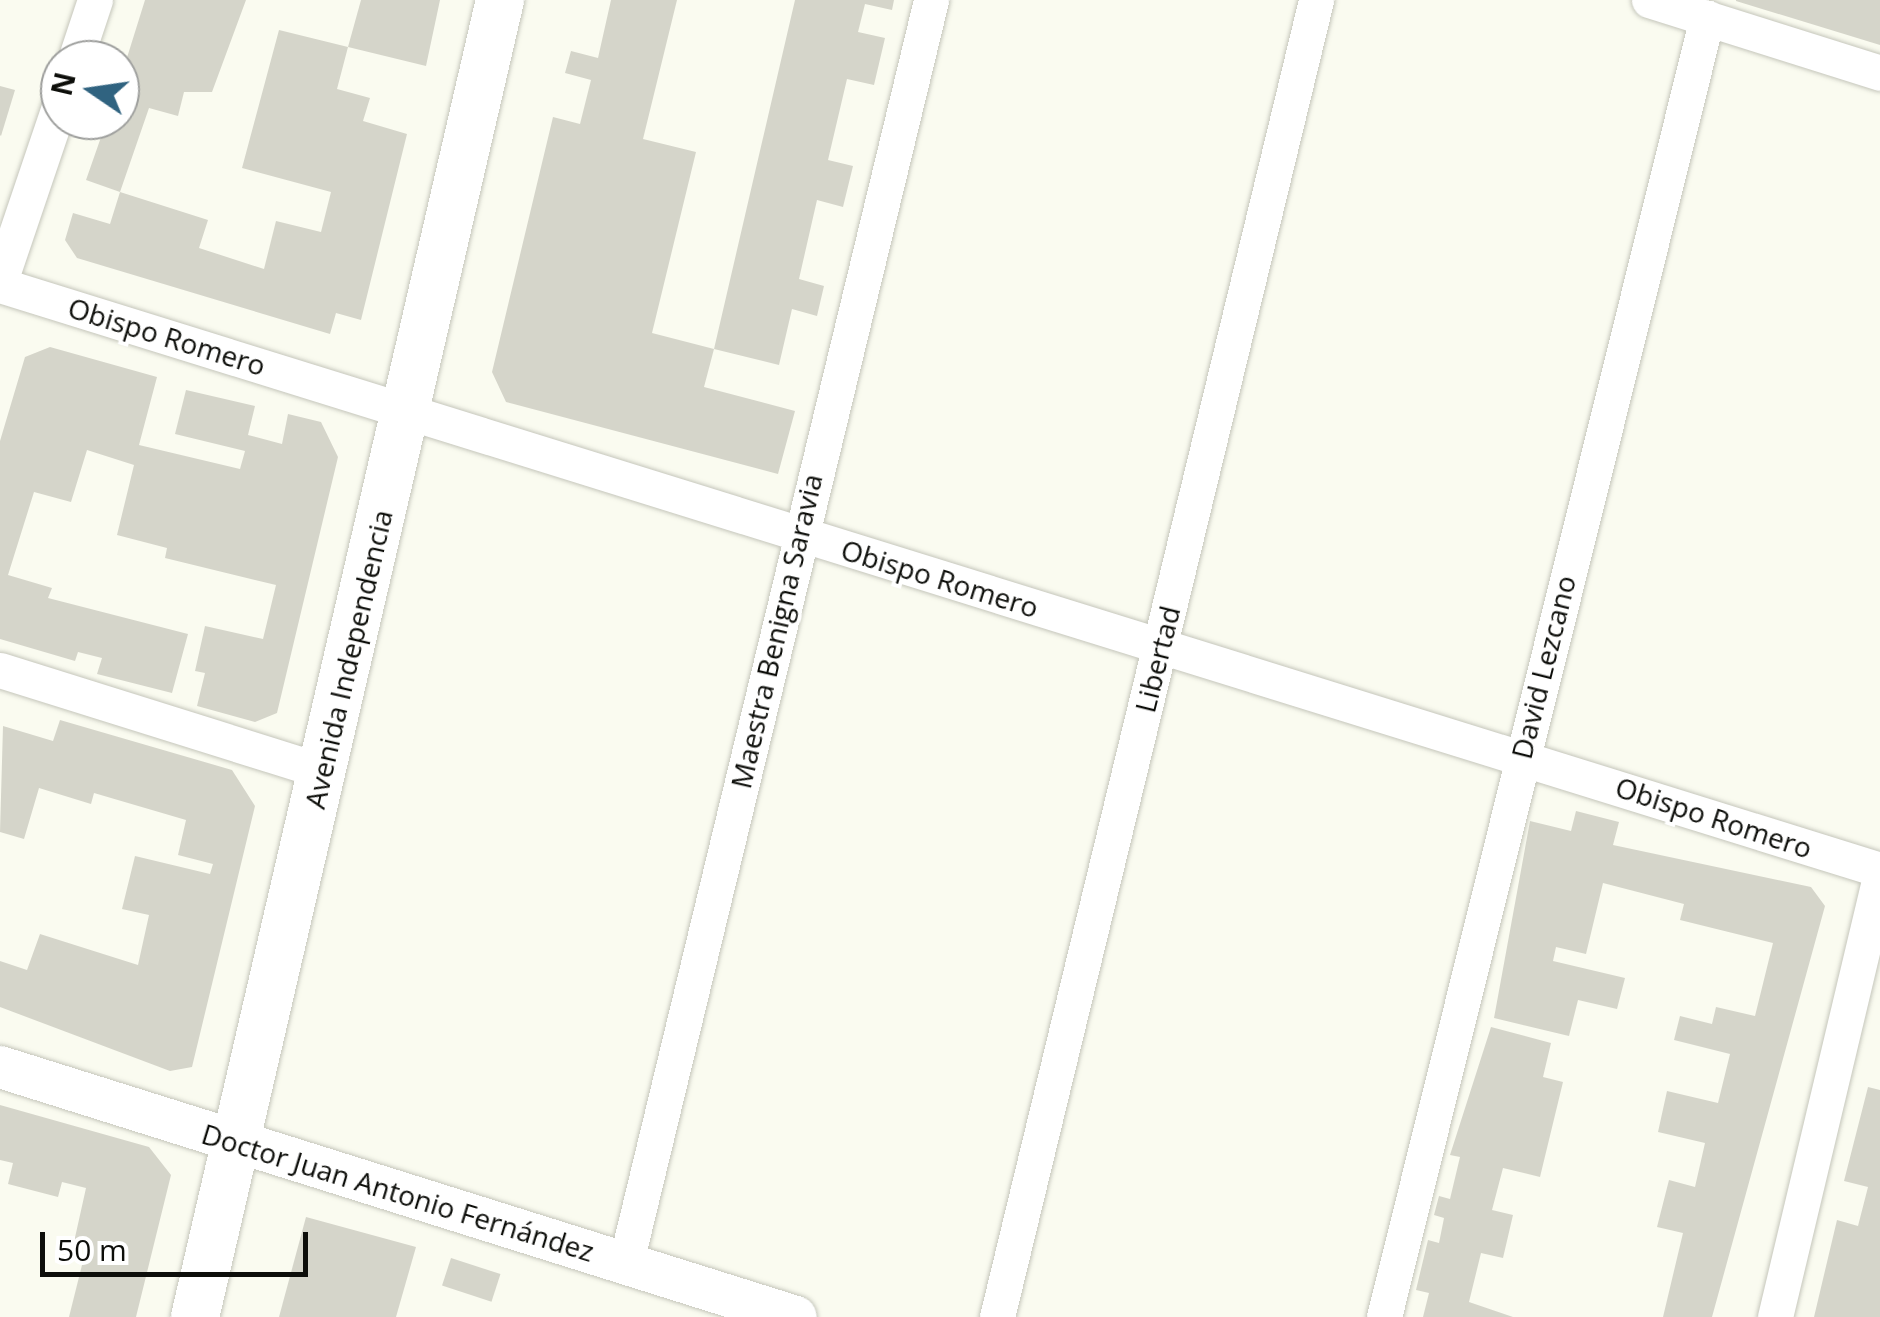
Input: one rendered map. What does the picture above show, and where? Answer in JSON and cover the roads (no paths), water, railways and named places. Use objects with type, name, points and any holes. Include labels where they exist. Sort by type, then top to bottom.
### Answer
[{"type":"main road","name":"Avenida Independencia","points":[[194,1317],[500,0]]},
{"type":"street","points":[[82,40],[96,0]]},
{"type":"street","name":"Maestra Benigna Saravia","points":[[626,1262],[931,0]]},
{"type":"street","name":"Libertad","points":[[997,1317],[1316,0]]},
{"type":"street","points":[[1650,0],[1880,73]]},
{"type":"street","name":"David Lezcano","points":[[1384,1317],[1520,756],[1707,18]]},
{"type":"street","points":[[0,283],[48,140]]},
{"type":"street","name":"Obispo Romero","points":[[0,283],[1880,870]]},
{"type":"street","points":[[0,670],[323,771]]},
{"type":"street","points":[[1775,1317],[1880,878]]},
{"type":"street","name":"Doctor Juan Antonio Fernández","points":[[0,1067],[796,1317]]}]
